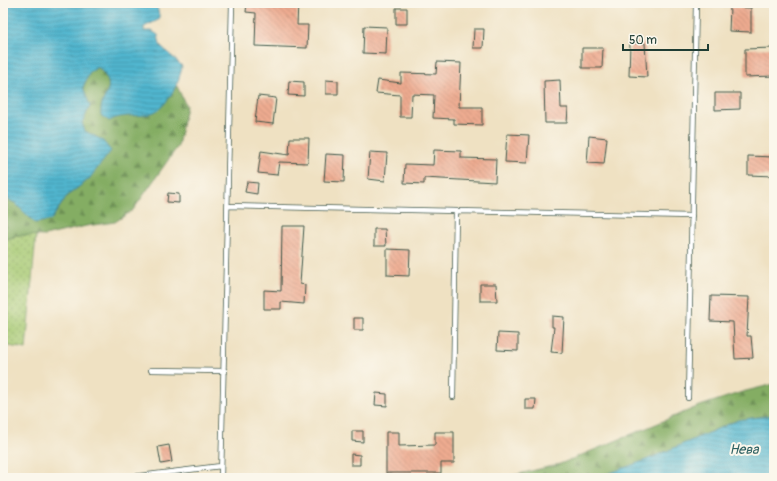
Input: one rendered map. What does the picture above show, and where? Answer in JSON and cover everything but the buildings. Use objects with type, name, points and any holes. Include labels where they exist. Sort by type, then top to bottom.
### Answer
[{"type":"lane","points":[[221,478],[232,3]]},
{"type":"lane","points":[[688,398],[696,3]]},
{"type":"lane","points":[[228,206],[692,216]]},
{"type":"lane","points":[[453,397],[456,211]]},
{"type":"lane","points":[[151,370],[224,371]]},
{"type":"lane","points":[[123,478],[221,466]]},
{"type":"green space","points":[[98,67],[105,75],[109,86],[101,107],[101,115],[127,115],[169,97],[177,86],[186,106],[178,146],[133,210],[115,222],[86,226],[45,236],[20,235],[3,240],[3,197],[15,203],[35,223],[51,220],[67,196],[89,179],[102,140],[85,131],[82,123],[90,106],[83,87],[90,72]]},
{"type":"green space","points":[[20,235],[36,235],[26,349],[3,345],[3,240]]},
{"type":"green space","points":[[774,384],[774,415],[738,420],[646,460],[596,478],[503,478],[560,464],[697,407],[742,392]]},
{"type":"water","points":[[3,3],[156,3],[160,19],[144,27],[144,31],[152,31],[158,35],[160,45],[182,66],[176,86],[168,99],[159,109],[149,114],[115,118],[109,121],[101,115],[101,107],[109,87],[108,81],[98,67],[90,72],[83,87],[90,106],[82,123],[85,131],[102,140],[111,151],[89,179],[67,196],[51,220],[35,223],[15,203],[3,197]]},
{"type":"water","name":"Нева","points":[[774,415],[774,478],[596,478],[646,460],[738,420]]}]
